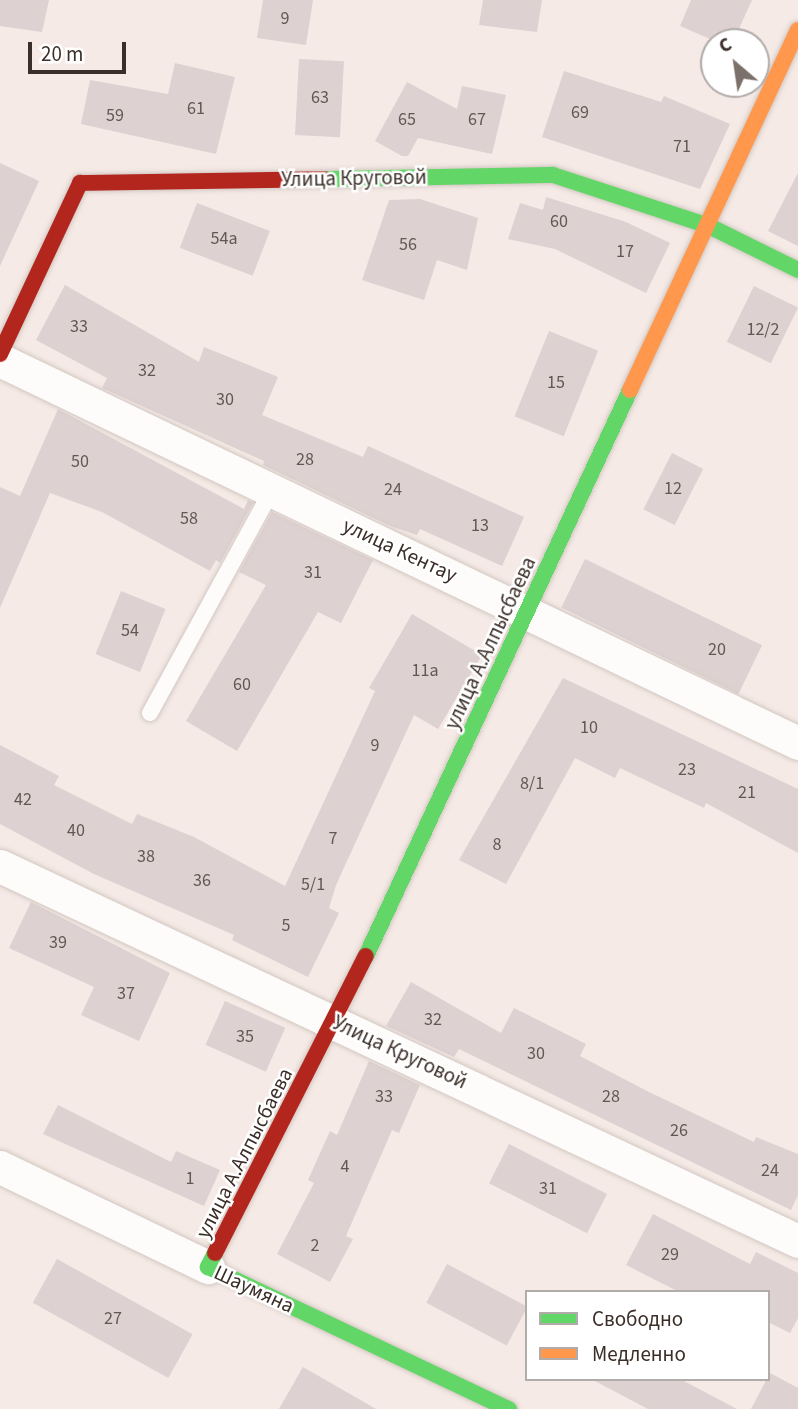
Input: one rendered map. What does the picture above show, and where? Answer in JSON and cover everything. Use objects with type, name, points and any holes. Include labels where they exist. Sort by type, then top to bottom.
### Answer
[{"type":"street","name":"улица А.Алпысбаева","points":[[208,1267],[335,1022],[709,226],[798,30]]},
{"type":"street","name":"Улица Круговой","points":[[0,354],[79,183],[553,175],[709,226],[798,270]]},
{"type":"street","name":"улица Кентау","points":[[0,360],[528,611],[798,743]]},
{"type":"street","name":"Улица Круговой","points":[[0,866],[796,1234]]},
{"type":"street","name":"Шаумяна","points":[[0,1167],[509,1409]]},
{"type":"lane","points":[[150,713],[272,490]]},
{"type":"building","points":[[0,0],[49,0],[42,32],[0,26]]},
{"type":"building","points":[[263,0],[313,0],[306,45],[257,38]]},
{"type":"building","points":[[483,0],[542,0],[537,32],[479,25]]},
{"type":"building","points":[[691,0],[752,0],[739,28],[700,28],[700,35],[680,26]]},
{"type":"building","points":[[299,59],[344,61],[340,137],[295,135]]},
{"type":"building","points":[[175,63],[235,77],[216,154],[81,124],[90,80],[168,94]]},
{"type":"building","points":[[564,71],[661,102],[664,96],[730,124],[700,189],[542,137]]},
{"type":"building","points":[[407,82],[457,109],[462,86],[506,95],[492,154],[418,138],[408,156],[402,156],[375,141]]},
{"type":"building","points":[[0,163],[39,181],[0,266]]},
{"type":"building","points":[[798,173],[798,246],[768,231]]},
{"type":"building","points":[[546,197],[626,222],[670,243],[646,293],[555,249],[508,239],[520,203],[543,210]]},
{"type":"building","points":[[420,199],[478,218],[467,270],[437,260],[424,300],[362,280],[389,200]]},
{"type":"building","points":[[197,203],[270,231],[253,276],[180,248]]},
{"type":"building","points":[[65,285],[199,362],[204,347],[278,377],[262,415],[363,457],[368,446],[524,517],[502,566],[420,529],[417,535],[390,526],[263,465],[264,461],[102,388],[107,378],[36,340]]},
{"type":"building","points":[[754,286],[798,307],[771,363],[727,342]]},
{"type":"building","points":[[549,331],[598,351],[564,436],[515,416]]},
{"type":"building","points":[[58,409],[244,509],[248,500],[253,503],[220,563],[216,560],[210,571],[102,512],[50,493],[0,608],[0,487],[20,496]]},
{"type":"building","points":[[672,453],[703,469],[675,525],[643,509]]},
{"type":"building","points":[[272,512],[373,560],[341,623],[318,612],[237,751],[186,721],[266,585],[239,572]]},
{"type":"building","points":[[585,559],[762,645],[738,694],[561,608]]},
{"type":"building","points":[[121,591],[166,609],[140,672],[96,654]]},
{"type":"building","points":[[412,614],[482,655],[438,729],[414,715],[336,885],[329,908],[339,913],[308,977],[232,940],[234,935],[94,874],[0,824],[0,745],[59,776],[54,785],[132,824],[137,814],[194,837],[285,886],[375,691],[369,688]]},
{"type":"building","points":[[563,678],[798,789],[798,853],[706,803],[704,808],[620,768],[615,778],[575,758],[506,884],[459,860]]},
{"type":"building","points":[[31,902],[170,973],[139,1041],[81,1015],[94,987],[9,948]]},
{"type":"building","points":[[411,982],[501,1033],[514,1008],[586,1044],[580,1056],[647,1091],[754,1142],[756,1137],[798,1154],[798,1195],[791,1210],[459,1049],[454,1057],[386,1026]]},
{"type":"building","points":[[225,1001],[285,1028],[266,1072],[205,1045]]},
{"type":"building","points":[[369,1061],[420,1085],[399,1133],[392,1130],[346,1236],[353,1239],[330,1282],[277,1254],[314,1183],[308,1180],[330,1131],[337,1135]]},
{"type":"building","points":[[58,1105],[171,1162],[176,1151],[220,1170],[204,1206],[43,1134]]},
{"type":"building","points":[[509,1144],[607,1194],[587,1233],[489,1183]]},
{"type":"building","points":[[653,1214],[750,1264],[756,1252],[798,1273],[798,1318],[790,1333],[770,1323],[770,1290],[675,1290],[626,1265]]},
{"type":"building","points":[[57,1259],[193,1334],[168,1378],[33,1303]]},
{"type":"building","points":[[447,1264],[525,1305],[525,1311],[507,1346],[426,1303]]},
{"type":"building","points":[[303,1367],[376,1409],[279,1409]]},
{"type":"building","points":[[770,1373],[798,1388],[798,1409],[751,1409],[766,1381],[770,1381]]},
{"type":"building","points":[[595,1381],[684,1381],[737,1409],[648,1409]]},
{"type":"traffic: fast","points":[[324,179],[553,175],[709,226],[798,270]]},
{"type":"traffic: fast","points":[[366,956],[630,390]]},
{"type":"traffic: fast","points":[[215,1253],[208,1267],[509,1409]]},
{"type":"traffic: slow","points":[[630,390],[798,30]]},
{"type":"traffic: jam","points":[[0,354],[80,183],[324,179]]},
{"type":"traffic: jam","points":[[215,1253],[366,956]]}]
